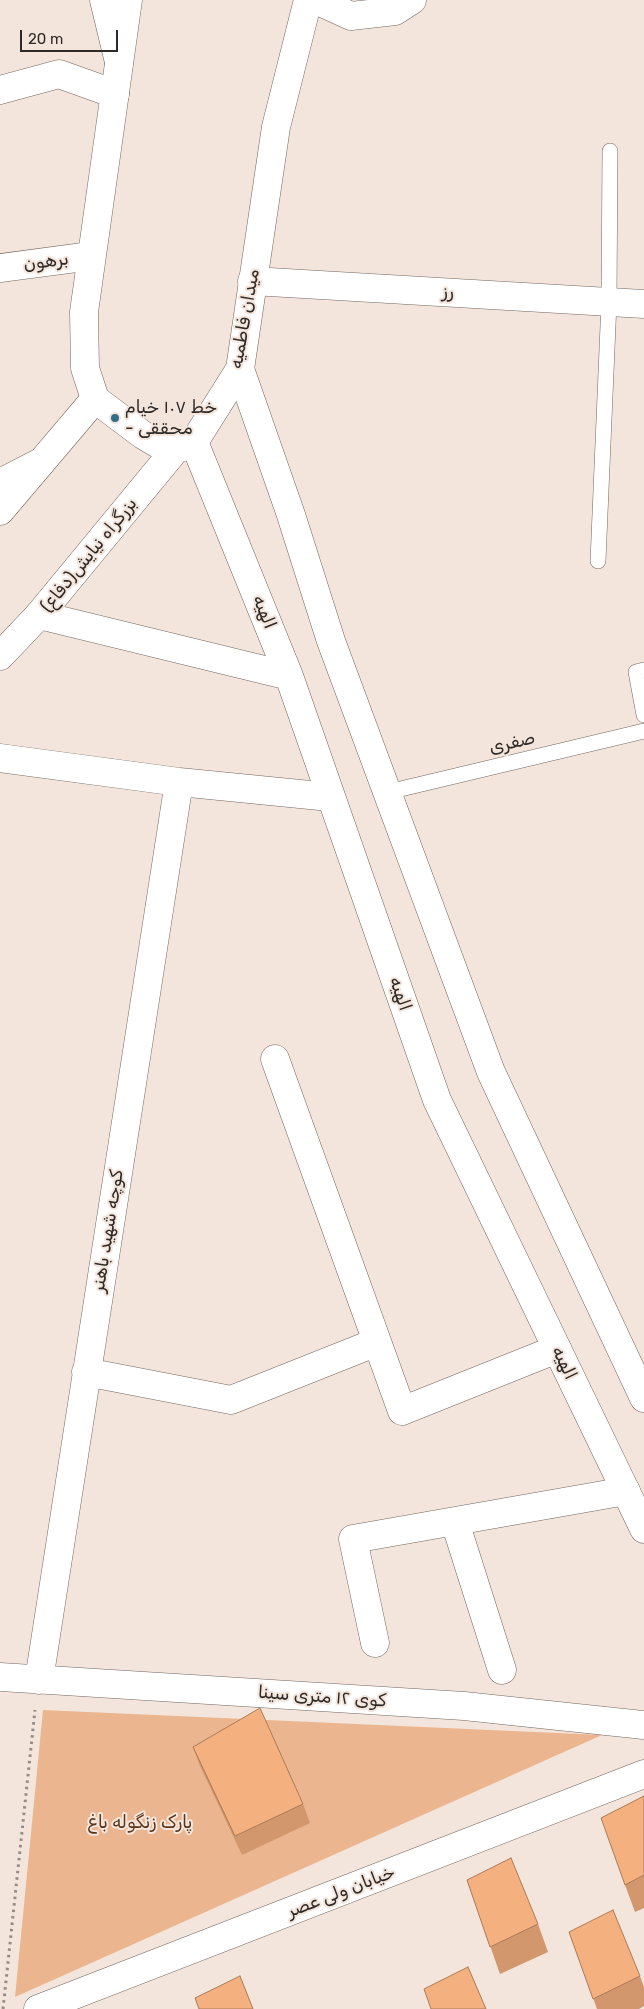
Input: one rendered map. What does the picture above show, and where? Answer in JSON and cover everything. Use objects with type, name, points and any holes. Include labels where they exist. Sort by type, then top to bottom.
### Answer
[{"type":"main road","points":[[104,0],[120,65]]},
{"type":"main road","points":[[128,0],[84,312],[85,368],[95,399],[143,435],[165,448],[184,446]]},
{"type":"main road","name":"میدان فاطمیه","points":[[184,446],[240,369],[276,126],[308,0]]},
{"type":"main road","points":[[316,0],[352,16],[395,11],[412,0]]},
{"type":"main road","points":[[0,90],[59,74],[115,94]]},
{"type":"main road","name":"برهون","points":[[0,268],[91,256]]},
{"type":"main road","name":"رز","points":[[252,281],[644,304]]},
{"type":"main road","points":[[240,369],[291,515],[331,641],[492,1072],[642,1388]]},
{"type":"main road","points":[[0,511],[95,399]]},
{"type":"main road","name":"بزرگراه نیایش(دفاع)","points":[[0,656],[39,615],[184,446]]},
{"type":"main road","name":"الهیه","points":[[184,446],[289,676],[437,1100],[644,1529]]},
{"type":"main road","points":[[0,483],[41,462]]},
{"type":"main road","points":[[39,615],[289,676]]},
{"type":"main road","points":[[0,758],[178,782],[330,797]]},
{"type":"main road","name":"کوچه شهید باهنر","points":[[39,1680],[178,782]]},
{"type":"main road","points":[[274,1059],[402,1411],[557,1349]]},
{"type":"main road","points":[[86,1372],[231,1400],[377,1342]]},
{"type":"main road","points":[[375,1643],[353,1539],[626,1491]]},
{"type":"main road","points":[[456,1522],[502,1670]]},
{"type":"main road","name":"کوی ۱۲ متری سینا","points":[[0,1677],[464,1706],[644,1725]]},
{"type":"main road","name":"خیابان ولی عصر","points":[[38,2009],[644,1774]]},
{"type":"lane","points":[[598,561],[609,302],[610,151]]},
{"type":"lane","points":[[644,670],[636,672],[644,715]]},
{"type":"lane","name":"صفری","points":[[388,792],[644,731]]},
{"type":"path","points":[[3,2009],[39,1680]]},
{"type":"green space","name":"پارک زنگوله باغ","points":[[43,1710],[602,1735],[15,1997]]},
{"type":"building","points":[[260,1708],[303,1804],[235,1836],[193,1747]]},
{"type":"building","points":[[644,1796],[644,1875],[625,1885],[601,1818]]},
{"type":"building","points":[[511,1858],[538,1924],[490,1947],[467,1880]]},
{"type":"building","points":[[613,1910],[640,1976],[593,1999],[569,1932]]},
{"type":"building","points":[[468,1967],[486,2009],[431,2009],[424,1989]]},
{"type":"building","points":[[240,1976],[253,2009],[199,2009],[195,1998]]},
{"type":"place","name":"خط ۱۰۷ خیام - محققی","points":[[115,418]]}]
